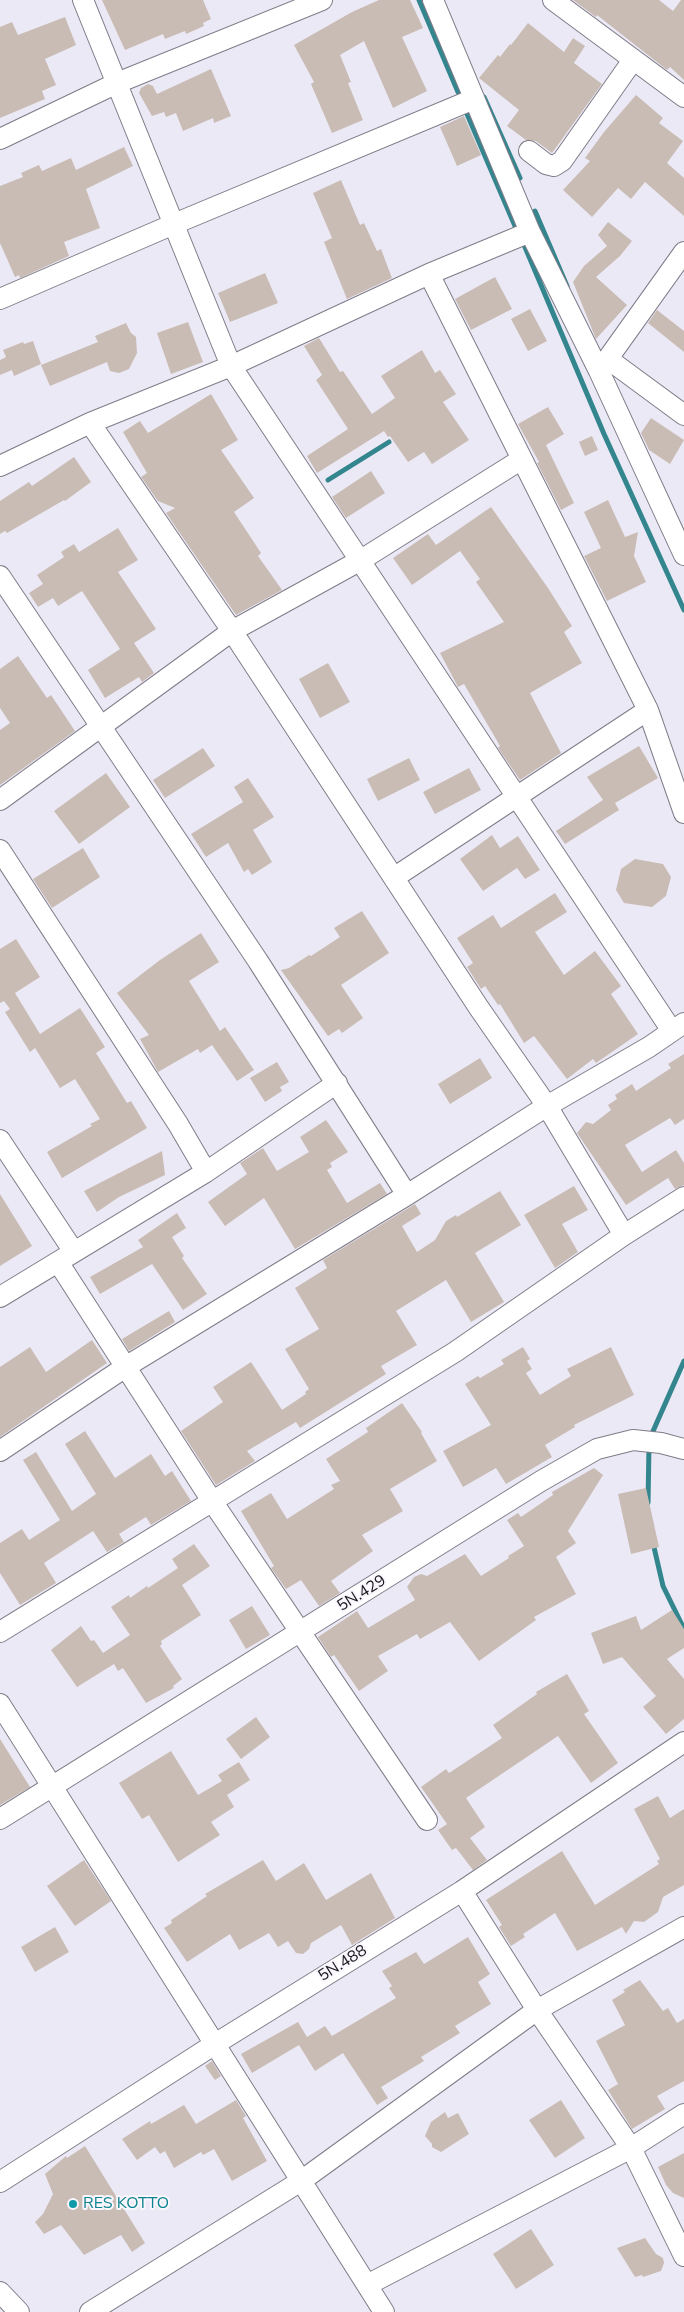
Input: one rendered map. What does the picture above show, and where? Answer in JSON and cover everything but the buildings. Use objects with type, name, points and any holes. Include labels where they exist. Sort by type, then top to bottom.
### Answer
[{"type":"street","points":[[0,1451],[127,1366],[407,1195],[547,1106],[649,1047],[678,1027],[518,796],[231,366],[83,0]]},
{"type":"street","points":[[0,139],[117,83],[322,0]]},
{"type":"street","points":[[433,0],[530,232],[604,365],[684,555]]},
{"type":"street","points":[[553,0],[684,97]]},
{"type":"street","points":[[529,151],[546,164],[554,166],[562,161],[633,60]]},
{"type":"street","points":[[0,299],[474,99]]},
{"type":"street","points":[[0,466],[90,423],[231,366],[429,274],[530,232]]},
{"type":"street","points":[[604,365],[684,252]]},
{"type":"street","points":[[429,274],[648,710],[684,813]]},
{"type":"street","points":[[604,365],[684,415]]},
{"type":"street","points":[[90,423],[232,631],[395,877],[479,1008],[547,1106],[624,1235]]},
{"type":"street","points":[[0,800],[100,725],[232,631],[361,560],[522,459]]},
{"type":"street","points":[[0,576],[337,1083],[407,1195]]},
{"type":"street","points":[[395,877],[648,710]]},
{"type":"street","points":[[0,850],[178,1124],[206,1172]]},
{"type":"street","points":[[0,1297],[206,1172],[337,1083]]},
{"type":"street","points":[[0,1140],[127,1366],[212,1501],[427,1820]]},
{"type":"street","points":[[0,1632],[455,1352],[624,1235],[684,1198]]},
{"type":"street","name":"5N.429","points":[[0,1819],[541,1481],[597,1449],[633,1440],[662,1443],[684,1449]]},
{"type":"street","points":[[0,1704],[384,2312]]},
{"type":"street","name":"5N.488","points":[[0,2182],[214,2044],[462,1891],[684,1742]]},
{"type":"street","points":[[462,1891],[537,2010],[631,2148],[684,2256]]},
{"type":"street","points":[[90,2312],[301,2181],[537,2010],[684,1927]]},
{"type":"street","points":[[367,2284],[631,2148],[684,2114]]},
{"type":"street","points":[[0,2292],[19,2312]]},
{"type":"waterway","points":[[419,0],[458,92]]},
{"type":"waterway","points":[[484,97],[520,178]]},
{"type":"waterway","points":[[464,107],[518,233]]},
{"type":"waterway","points":[[535,211],[567,286]]},
{"type":"waterway","points":[[522,240],[604,434],[684,610]]},
{"type":"waterway","points":[[328,480],[389,442]]},
{"type":"waterway","points":[[650,1438],[684,1361]]},
{"type":"waterway","points":[[648,1503],[649,1446]]},
{"type":"waterway","points":[[653,1543],[663,1586],[684,1629]]},
{"type":"place","name":"RES KOTTO","points":[[73,2204]]}]
